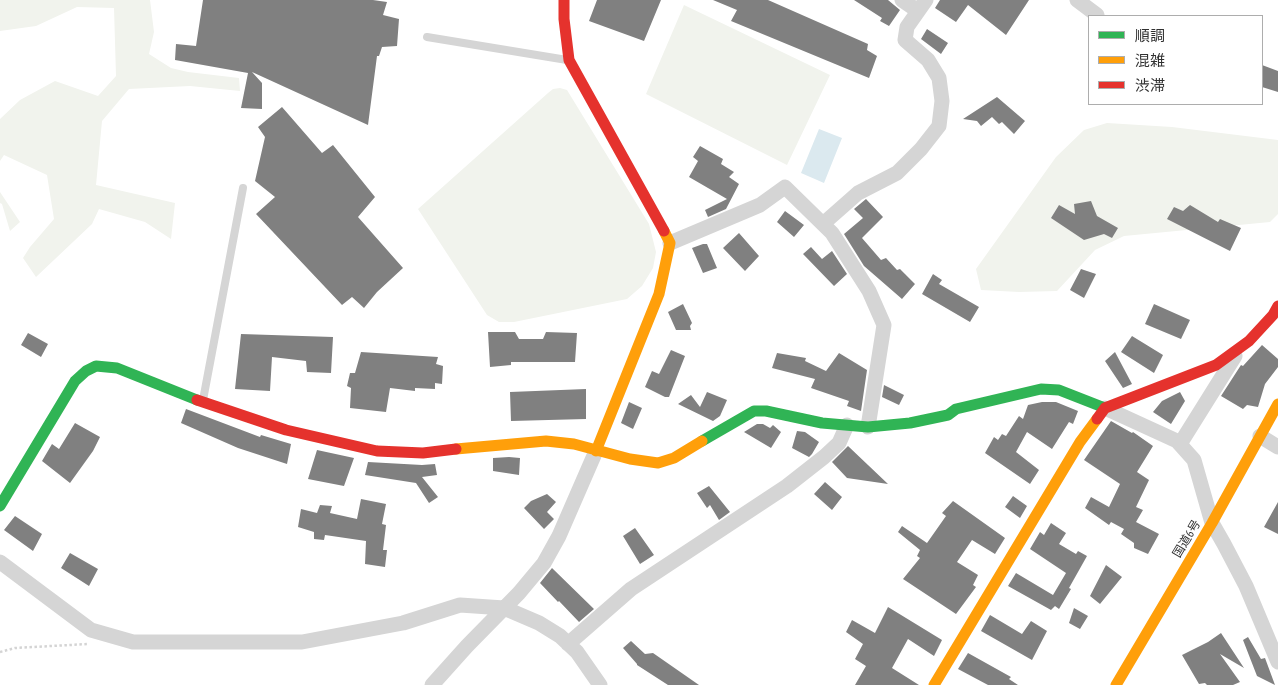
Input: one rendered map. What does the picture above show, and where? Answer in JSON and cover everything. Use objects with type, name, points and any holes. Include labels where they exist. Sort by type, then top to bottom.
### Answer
[{"type":"main road","points":[[564,0],[569,60],[670,243],[659,294],[596,451]]},
{"type":"main road","points":[[934,685],[1080,442],[1105,408],[1216,365],[1249,341],[1278,306]]},
{"type":"main road","points":[[0,506],[75,381],[86,371],[96,366],[117,368],[203,402],[286,430],[377,451],[423,453],[496,444],[546,441],[574,444],[630,459],[658,462],[674,458],[754,411],[766,411],[822,423],[868,427],[910,423],[948,415],[956,409],[1041,389],[1059,390],[1105,408]]},
{"type":"main road","name":"国道6号","points":[[1116,685],[1212,524],[1278,404]]},
{"type":"street","points":[[824,223],[858,193],[897,173],[921,150],[939,126],[942,101],[938,78],[928,60],[906,40],[907,27],[922,6],[902,0]]},
{"type":"street","points":[[1076,0],[1097,15]]},
{"type":"street","points":[[670,243],[760,205],[785,187],[824,223],[868,290],[884,325],[868,427]]},
{"type":"street","points":[[1180,444],[1240,348]]},
{"type":"street","points":[[1105,408],[1177,441],[1194,460],[1212,524],[1246,586],[1278,662]]},
{"type":"street","points":[[568,644],[631,589],[787,486],[839,443],[847,425]]},
{"type":"street","points":[[1260,436],[1278,447]]},
{"type":"street","points":[[432,685],[544,563],[559,536],[596,451]]},
{"type":"street","points":[[0,562],[91,630],[132,642],[302,642],[403,623],[460,605],[504,608],[539,623],[560,636],[576,652],[600,685]]},
{"type":"lane","points":[[427,37],[569,60]]},
{"type":"lane","points":[[203,402],[243,188]]},
{"type":"path","points":[[0,652],[15,648],[94,644]]},
{"type":"shaded area","points":[[0,0],[150,0],[154,32],[149,54],[171,68],[239,78],[240,91],[190,86],[129,89],[102,121],[96,185],[175,203],[171,239],[145,222],[99,209],[92,224],[36,277],[23,258],[54,219],[47,175],[4,155],[0,161],[0,119],[20,100],[55,81],[98,96],[116,76],[114,8],[77,7],[36,26],[0,31]]},
{"type":"shaded area","points":[[684,5],[830,75],[787,165],[646,94]]},
{"type":"shaded area","points":[[553,89],[567,90],[649,224],[656,252],[653,268],[642,286],[627,299],[514,322],[499,322],[487,315],[418,209],[548,93]]},
{"type":"shaded area","points":[[1107,123],[1172,127],[1278,140],[1278,214],[1270,222],[1124,236],[1095,250],[1057,291],[981,290],[976,269],[1056,157],[1084,130]]},
{"type":"shaded area","points":[[819,129],[842,138],[824,183],[801,173]]},
{"type":"shaded area","points":[[0,192],[20,222],[10,231],[2,204],[0,203]]},
{"type":"building","points":[[203,0],[373,0],[387,2],[383,15],[399,19],[397,46],[382,47],[379,56],[377,56],[368,125],[252,72],[262,83],[262,109],[241,108],[248,73],[175,60],[176,44],[196,46]]},
{"type":"building","points":[[597,0],[661,0],[644,41],[589,21]]},
{"type":"building","points":[[713,0],[768,0],[868,44],[867,50],[877,56],[869,78],[731,21],[737,10]]},
{"type":"building","points":[[854,0],[888,0],[900,10],[889,26],[880,21],[882,18]]},
{"type":"building","points":[[940,0],[1029,0],[1006,35],[968,5],[956,22],[935,8]]},
{"type":"building","points":[[927,29],[948,43],[941,54],[921,39]]},
{"type":"building","points":[[1263,65],[1278,71],[1278,92],[1263,87]]},
{"type":"building","points":[[997,97],[1025,121],[1014,134],[1002,122],[999,124],[992,117],[981,126],[977,121],[963,119]]},
{"type":"building","points":[[282,107],[322,153],[333,145],[375,197],[358,217],[403,268],[377,292],[364,308],[352,297],[342,305],[256,214],[275,197],[255,181],[265,137],[258,127]]},
{"type":"building","points":[[700,146],[723,159],[721,164],[734,172],[729,177],[739,184],[726,209],[708,217],[705,210],[727,199],[689,177],[698,161],[693,157]]},
{"type":"building","points":[[866,199],[883,217],[862,238],[881,260],[886,258],[897,270],[900,269],[915,284],[902,299],[864,266],[844,234],[863,218],[854,209]]},
{"type":"building","points":[[1091,201],[1097,216],[1118,228],[1112,238],[1104,234],[1084,240],[1051,218],[1059,205],[1075,214],[1074,204]]},
{"type":"building","points":[[1190,205],[1218,222],[1220,219],[1241,228],[1230,251],[1167,219],[1174,207],[1183,211]]},
{"type":"building","points":[[785,211],[804,225],[794,237],[777,222]]},
{"type":"building","points":[[739,233],[759,256],[745,271],[723,248]]},
{"type":"building","points":[[707,244],[717,268],[703,273],[692,248]]},
{"type":"building","points":[[811,247],[822,259],[832,251],[847,274],[834,286],[803,254]]},
{"type":"building","points":[[1081,269],[1096,274],[1084,298],[1070,290]]},
{"type":"building","points":[[933,274],[942,280],[939,284],[979,307],[970,322],[922,294]]},
{"type":"building","points":[[683,304],[692,323],[690,326],[691,330],[676,330],[668,312]]},
{"type":"building","points":[[1154,304],[1190,320],[1181,339],[1145,324]]},
{"type":"building","points":[[488,332],[515,332],[519,339],[543,339],[546,332],[577,333],[575,362],[511,362],[511,365],[490,367]]},
{"type":"building","points":[[28,333],[48,344],[41,357],[21,345]]},
{"type":"building","points":[[241,334],[333,337],[331,373],[307,372],[306,361],[272,357],[270,391],[235,389]]},
{"type":"building","points":[[1132,336],[1163,355],[1154,373],[1121,352]]},
{"type":"building","points":[[1262,345],[1278,359],[1278,367],[1265,384],[1258,407],[1247,405],[1243,409],[1221,396],[1241,365],[1243,366]]},
{"type":"building","points":[[671,350],[685,356],[669,397],[665,397],[645,387],[652,371],[659,374]]},
{"type":"building","points":[[361,352],[438,357],[436,364],[443,366],[442,384],[435,383],[435,389],[415,388],[415,391],[390,388],[386,412],[350,408],[351,388],[347,386],[350,373],[355,373]]},
{"type":"building","points":[[1115,352],[1132,384],[1123,388],[1105,361]]},
{"type":"building","points":[[777,353],[806,358],[805,361],[826,371],[839,353],[867,370],[861,411],[847,406],[849,401],[811,388],[815,379],[772,368]]},
{"type":"building","points":[[884,385],[904,395],[899,405],[882,397]]},
{"type":"building","points":[[586,389],[586,419],[511,421],[510,392]]},
{"type":"building","points":[[707,392],[727,400],[720,416],[713,421],[678,404],[691,395],[700,407]]},
{"type":"building","points":[[1180,392],[1185,401],[1171,424],[1153,412],[1162,401]]},
{"type":"building","points":[[629,402],[642,408],[633,429],[621,423]]},
{"type":"building","points":[[1056,402],[1078,411],[1073,424],[1069,422],[1052,449],[1027,432],[1016,452],[1039,470],[1030,484],[985,453],[994,437],[998,440],[1002,434],[1006,436],[1019,416],[1023,419],[1028,405]]},
{"type":"building","points":[[186,409],[260,437],[261,435],[291,444],[287,464],[238,448],[181,423]]},
{"type":"building","points":[[1111,421],[1133,432],[1153,446],[1137,472],[1149,480],[1136,507],[1143,510],[1136,522],[1159,534],[1148,554],[1134,548],[1134,543],[1121,534],[1124,529],[1111,522],[1109,525],[1085,508],[1091,497],[1109,507],[1120,484],[1084,460]]},
{"type":"building","points":[[75,423],[100,437],[93,451],[70,483],[42,461],[52,444],[59,449]]},
{"type":"building","points":[[757,424],[763,424],[770,428],[773,425],[781,432],[771,448],[744,432]]},
{"type":"building","points":[[797,431],[805,432],[819,442],[809,457],[792,448]]},
{"type":"building","points":[[848,446],[888,484],[847,478],[832,462]]},
{"type":"building","points":[[317,450],[354,458],[344,486],[308,479]]},
{"type":"building","points":[[493,458],[520,458],[519,475],[493,471]]},
{"type":"building","points":[[368,462],[435,464],[437,475],[422,477],[438,497],[429,503],[416,483],[365,475]]},
{"type":"building","points":[[825,482],[842,497],[832,510],[814,494]]},
{"type":"building","points":[[709,486],[730,512],[719,520],[710,505],[707,508],[697,493]]},
{"type":"building","points":[[547,494],[556,502],[547,512],[554,519],[544,529],[524,508],[531,501]]},
{"type":"building","points":[[1013,496],[1027,506],[1020,518],[1005,507]]},
{"type":"building","points":[[361,499],[386,504],[382,524],[386,525],[383,550],[387,550],[385,567],[365,564],[366,541],[325,535],[324,540],[314,539],[314,532],[298,527],[301,509],[317,513],[320,505],[332,506],[330,513],[357,519]]},
{"type":"building","points":[[953,501],[1005,538],[995,554],[972,540],[957,562],[978,575],[973,585],[976,587],[956,614],[903,579],[920,558],[917,556],[920,550],[898,532],[902,526],[927,543],[946,516],[942,513]]},
{"type":"building","points":[[1278,502],[1278,534],[1264,527]]},
{"type":"building","points":[[15,516],[42,534],[33,551],[4,530]]},
{"type":"building","points":[[1051,523],[1066,533],[1059,544],[1076,554],[1078,551],[1087,556],[1059,609],[1055,606],[1051,610],[1008,586],[1016,573],[1053,595],[1066,573],[1030,549],[1040,532],[1044,535]]},
{"type":"building","points":[[635,528],[654,555],[640,564],[623,536]]},
{"type":"building","points":[[70,553],[98,569],[89,586],[61,568]]},
{"type":"building","points":[[1106,565],[1122,577],[1100,604],[1090,596]]},
{"type":"building","points":[[552,568],[594,609],[579,622],[540,583]]},
{"type":"building","points":[[888,607],[942,640],[934,656],[908,639],[892,668],[919,685],[855,685],[866,666],[855,659],[863,644],[846,632],[852,620],[875,633]]},
{"type":"building","points":[[1074,608],[1088,616],[1080,629],[1069,623]]},
{"type":"building","points":[[990,615],[1022,634],[1031,621],[1047,631],[1032,660],[981,631]]},
{"type":"building","points":[[1221,633],[1244,668],[1220,654],[1240,682],[1233,685],[1199,684],[1182,655]]},
{"type":"building","points":[[1248,637],[1261,659],[1265,658],[1275,685],[1257,676],[1243,640]]},
{"type":"building","points":[[631,641],[645,654],[653,653],[699,685],[668,685],[637,665],[623,648]]},
{"type":"building","points":[[968,653],[1011,677],[1009,679],[1018,685],[988,685],[958,669]]},
{"type":"traffic: fast","points":[[0,506],[75,381],[86,371],[96,366],[117,368],[197,400]]},
{"type":"traffic: fast","points":[[702,441],[754,411],[766,411],[822,423],[868,427],[910,423],[948,415],[956,409],[1041,389],[1059,390],[1105,408]]},
{"type":"traffic: slow","points":[[596,451],[659,294],[670,243],[664,231]]},
{"type":"traffic: slow","points":[[1116,685],[1212,523],[1278,404]]},
{"type":"traffic: slow","points":[[934,685],[1080,442],[1097,419]]},
{"type":"traffic: slow","points":[[456,449],[546,441],[574,444],[630,459],[658,463],[674,458],[702,441]]},
{"type":"traffic: jam","points":[[564,0],[564,19],[569,60],[664,231]]},
{"type":"traffic: jam","points":[[1097,419],[1105,408],[1216,365],[1249,341],[1273,315],[1278,306]]},
{"type":"traffic: jam","points":[[197,400],[286,430],[377,451],[423,453],[456,449]]}]
